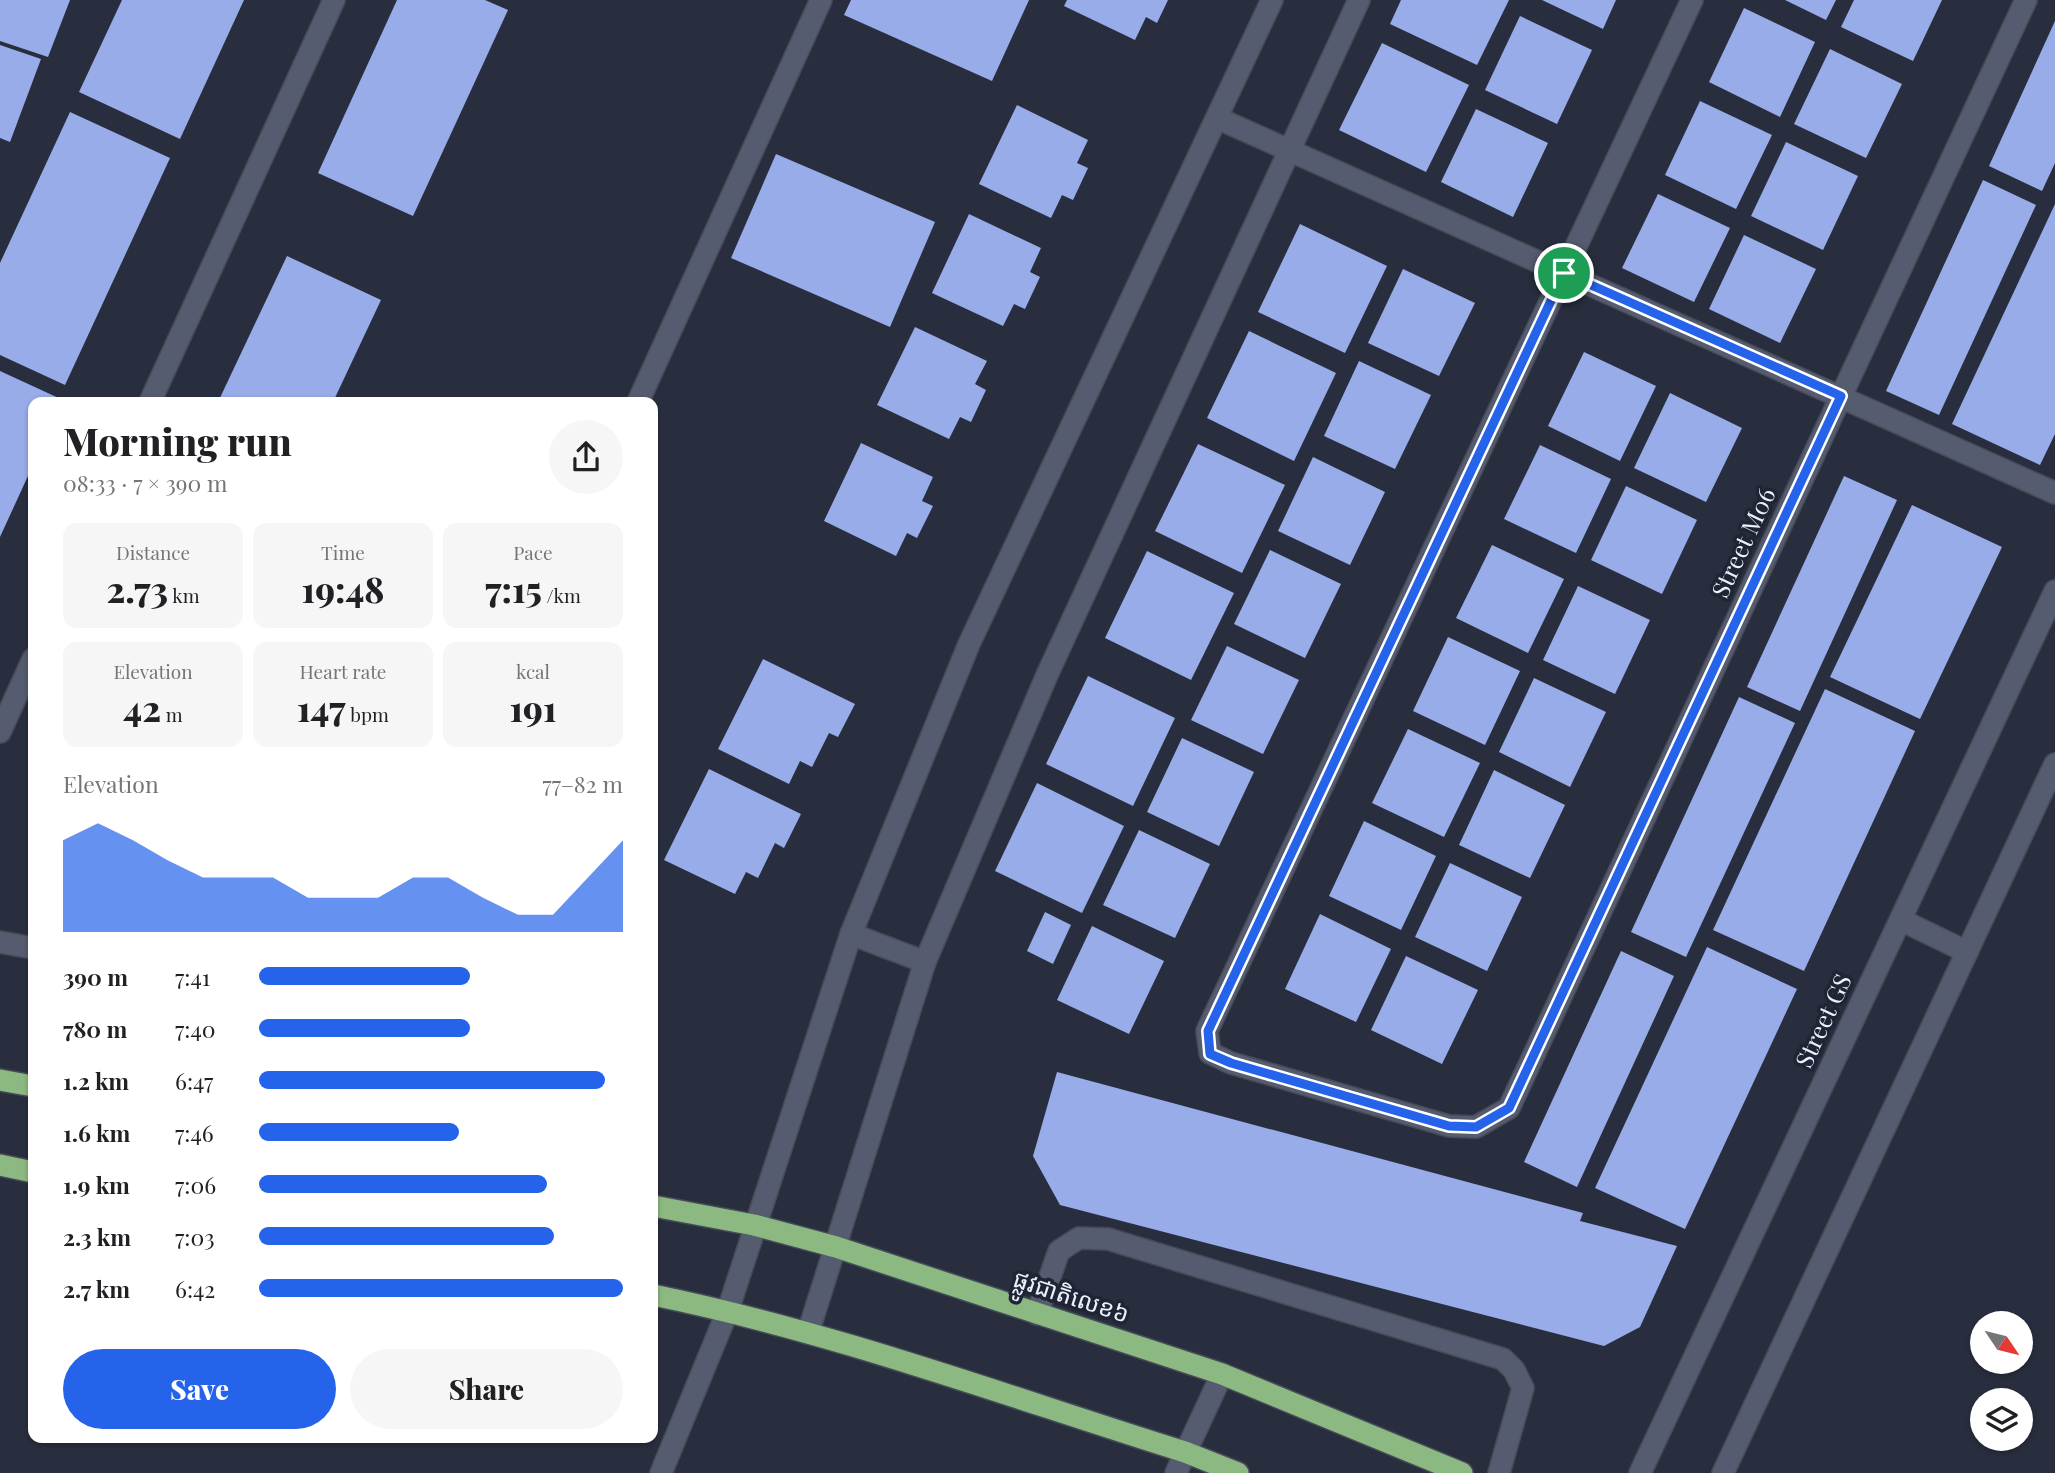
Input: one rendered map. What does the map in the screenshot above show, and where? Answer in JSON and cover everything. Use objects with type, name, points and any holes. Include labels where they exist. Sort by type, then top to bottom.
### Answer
[{"type":"highway","points":[[0,1080],[28,1085]]},
{"type":"highway","points":[[0,1166],[28,1171]]},
{"type":"highway","name":"ផ្លូវជាតិលេខ៦","points":[[658,1207],[754,1225],[836,1247],[1222,1374],[1462,1473]]},
{"type":"highway","points":[[658,1295],[728,1310],[808,1333],[1185,1452],[1238,1473]]},
{"type":"street","points":[[152,397],[334,0]]},
{"type":"street","points":[[640,397],[821,0]]},
{"type":"street","points":[[661,1473],[728,1310],[851,934],[969,644],[1272,0]]},
{"type":"street","points":[[808,1333],[925,962],[1047,675],[1359,0]]},
{"type":"street","points":[[1564,273],[1692,0]]},
{"type":"street","name":"Street M06","points":[[1564,273],[1208,1031],[1210,1054],[1231,1063],[1449,1126],[1476,1127],[1509,1108],[2026,0]]},
{"type":"street","points":[[1217,118],[2048,490]]},
{"type":"street","name":"Street GS","points":[[1640,1473],[2055,591]]},
{"type":"street","points":[[0,732],[28,670]]},
{"type":"street","points":[[1723,1473],[2055,764]]},
{"type":"street","points":[[1901,919],[1967,952]]},
{"type":"street","points":[[851,934],[925,962]]},
{"type":"street","points":[[0,942],[28,947]]},
{"type":"street","points":[[1037,1314],[1059,1251],[1079,1238],[1108,1239],[1503,1359],[1514,1370],[1523,1388],[1499,1473]]},
{"type":"street","points":[[1176,1473],[1222,1374]]},
{"type":"building","points":[[0,0],[70,0],[48,57],[0,41]]},
{"type":"building","points":[[122,0],[244,0],[180,139],[79,92]]},
{"type":"building","points":[[397,0],[485,0],[508,10],[413,216],[318,173]]},
{"type":"building","points":[[851,0],[1029,0],[992,81],[844,15]]},
{"type":"building","points":[[1067,0],[1168,0],[1157,23],[1146,17],[1135,40],[1064,6]]},
{"type":"building","points":[[1401,0],[1509,0],[1477,65],[1390,24]]},
{"type":"building","points":[[1542,0],[1616,0],[1603,29]]},
{"type":"building","points":[[1785,0],[1836,0],[1826,20]]},
{"type":"building","points":[[1854,0],[1942,0],[1913,61],[1841,27]]},
{"type":"building","points":[[1744,8],[1815,42],[1780,117],[1709,82]]},
{"type":"building","points":[[1520,16],[1592,50],[1557,124],[1485,90]]},
{"type":"building","points":[[2055,21],[2055,163],[2042,191],[1989,166]]},
{"type":"building","points":[[1382,43],[1469,85],[1426,172],[1339,130]]},
{"type":"building","points":[[0,45],[41,59],[10,142],[0,138]]},
{"type":"building","points":[[1830,49],[1902,84],[1866,158],[1794,124]]},
{"type":"building","points":[[1700,101],[1772,135],[1736,209],[1665,175]]},
{"type":"building","points":[[1017,105],[1088,140],[1077,163],[1088,168],[1073,200],[1062,195],[1051,218],[979,184]]},
{"type":"building","points":[[1476,109],[1548,143],[1513,217],[1441,182]]},
{"type":"building","points":[[70,112],[170,158],[65,385],[0,355],[0,263]]},
{"type":"building","points":[[1786,142],[1858,176],[1823,250],[1751,216]]},
{"type":"building","points":[[776,154],[935,222],[890,327],[731,258]]},
{"type":"building","points":[[1983,180],[2036,205],[1939,415],[1886,391]]},
{"type":"building","points":[[1658,194],[1730,228],[1694,302],[1622,268]]},
{"type":"building","points":[[2055,204],[2055,434],[2040,465],[1952,424]]},
{"type":"building","points":[[969,214],[1041,248],[1030,272],[1040,277],[1025,309],[1014,304],[1003,326],[932,293]]},
{"type":"building","points":[[1300,224],[1387,266],[1345,353],[1258,312]]},
{"type":"building","points":[[1744,235],[1816,269],[1780,343],[1709,309]]},
{"type":"building","points":[[287,256],[381,300],[335,397],[220,397]]},
{"type":"building","points":[[1403,269],[1475,303],[1439,376],[1368,343]]},
{"type":"building","points":[[915,327],[987,361],[975,384],[986,390],[971,422],[960,417],[949,439],[877,405]]},
{"type":"building","points":[[1249,331],[1336,373],[1294,461],[1207,418]]},
{"type":"building","points":[[1584,352],[1656,386],[1620,461],[1548,426]]},
{"type":"building","points":[[1359,361],[1431,395],[1395,469],[1324,436]]},
{"type":"building","points":[[0,371],[56,397],[28,397],[28,476],[0,537]]},
{"type":"building","points":[[1670,393],[1742,428],[1706,502],[1634,468]]},
{"type":"building","points":[[861,443],[933,477],[922,501],[933,506],[917,538],[907,533],[896,556],[824,521]]},
{"type":"building","points":[[1198,444],[1285,485],[1242,573],[1155,531]]},
{"type":"building","points":[[1540,445],[1611,479],[1576,553],[1504,519]]},
{"type":"building","points":[[1313,457],[1385,492],[1350,565],[1278,531]]},
{"type":"building","points":[[1844,476],[1897,500],[1800,711],[1747,687]]},
{"type":"building","points":[[1626,486],[1697,520],[1662,594],[1591,560]]},
{"type":"building","points":[[1912,505],[2002,547],[1920,719],[1830,677]]},
{"type":"building","points":[[1492,545],[1564,579],[1528,653],[1456,618]]},
{"type":"building","points":[[1270,550],[1341,584],[1305,658],[1234,624]]},
{"type":"building","points":[[1147,551],[1234,593],[1191,680],[1105,638]]},
{"type":"building","points":[[1578,586],[1650,620],[1615,694],[1543,660]]},
{"type":"building","points":[[1448,637],[1520,671],[1485,745],[1413,711]]},
{"type":"building","points":[[1227,646],[1299,680],[1263,754],[1191,720]]},
{"type":"building","points":[[763,659],[855,704],[838,737],[829,733],[812,767],[800,761],[789,784],[718,749]]},
{"type":"building","points":[[1088,676],[1175,718],[1133,806],[1046,764]]},
{"type":"building","points":[[1534,678],[1606,712],[1570,787],[1499,752]]},
{"type":"building","points":[[1825,689],[1915,731],[1804,971],[1713,930]]},
{"type":"building","points":[[1739,697],[1795,723],[1686,957],[1631,932]]},
{"type":"building","points":[[1408,729],[1480,763],[1444,837],[1372,803]]},
{"type":"building","points":[[1182,738],[1254,772],[1219,846],[1147,812]]},
{"type":"building","points":[[709,769],[801,814],[784,848],[775,843],[758,878],[746,872],[735,894],[664,860]]},
{"type":"building","points":[[1494,770],[1565,805],[1530,878],[1459,845]]},
{"type":"building","points":[[1037,783],[1124,826],[1082,913],[995,871]]},
{"type":"building","points":[[1364,821],[1436,856],[1401,930],[1329,896]]},
{"type":"building","points":[[1139,830],[1210,864],[1175,938],[1103,905]]},
{"type":"building","points":[[1450,863],[1522,897],[1487,971],[1415,937]]},
{"type":"building","points":[[1045,912],[1071,925],[1053,964],[1027,951]]},
{"type":"building","points":[[1320,914],[1391,949],[1356,1022],[1285,989]]},
{"type":"building","points":[[1092,926],[1164,961],[1129,1034],[1057,1000]]},
{"type":"building","points":[[1707,947],[1797,989],[1685,1229],[1595,1188]]},
{"type":"building","points":[[1621,951],[1674,976],[1577,1187],[1524,1162]]},
{"type":"building","points":[[1406,956],[1478,990],[1442,1064],[1371,1030]]},
{"type":"building","points":[[1057,1072],[1583,1213],[1580,1221],[1677,1246],[1640,1327],[1604,1346],[1060,1205],[1033,1156]]},
{"type":"route","points":[[1564,273],[1841,396],[1509,1108],[1476,1127],[1449,1126],[1231,1063],[1210,1054],[1208,1031],[1564,273]]}]
